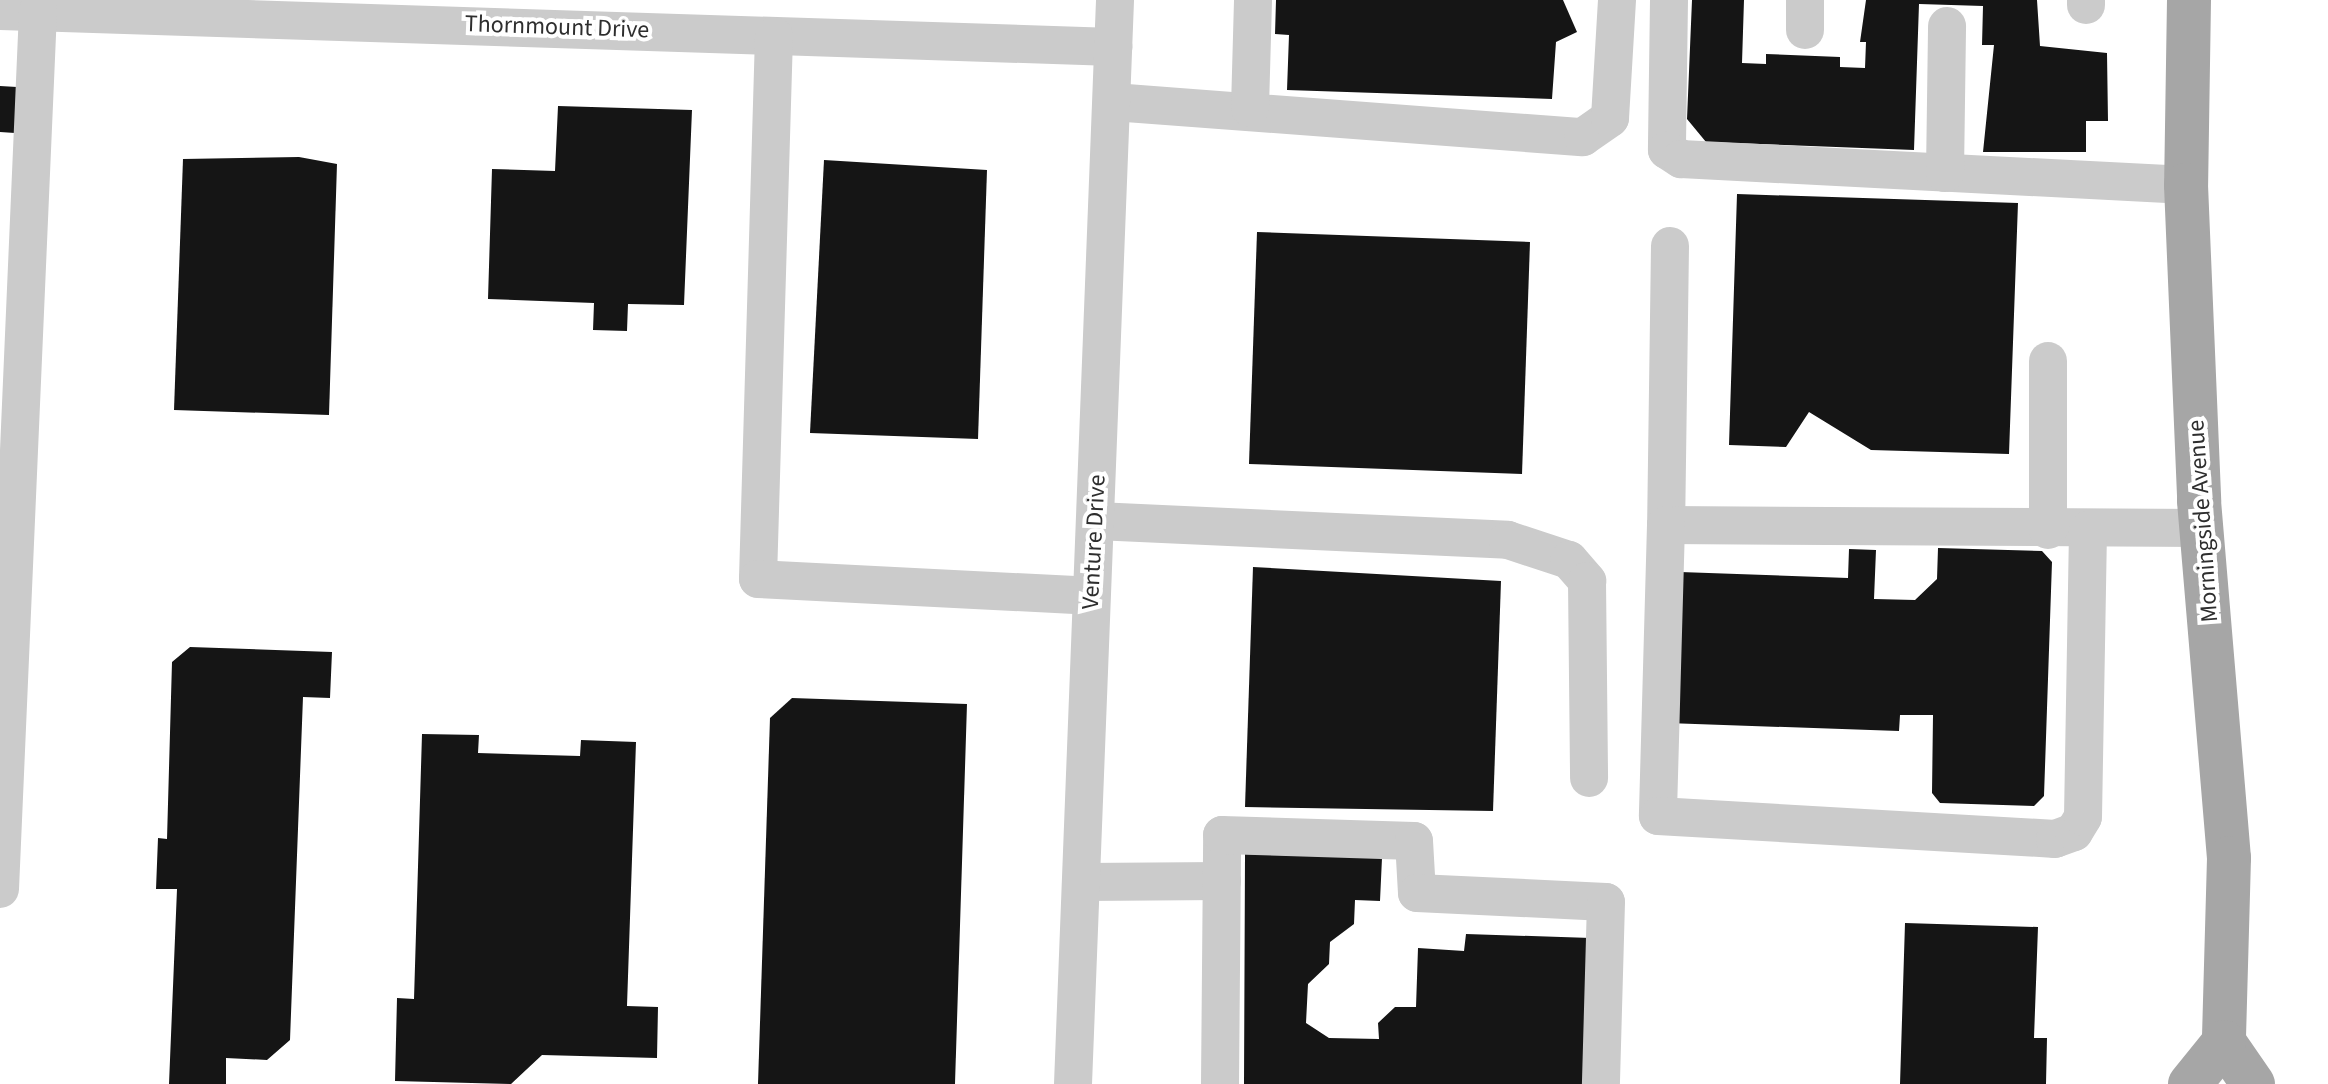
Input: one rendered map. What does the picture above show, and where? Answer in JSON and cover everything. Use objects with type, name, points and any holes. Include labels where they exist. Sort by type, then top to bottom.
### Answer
[{"type":"main road","name":"Morningside Avenue","points":[[2189,0],[2186,185],[2201,528],[2229,858],[2224,1042]]},
{"type":"main road","points":[[2190,1084],[2224,1042],[2253,1084]]},
{"type":"street","name":"Venture Drive","points":[[1073,1084],[1115,0]]},
{"type":"street","points":[[1250,108],[1253,0]]},
{"type":"street","points":[[1113,102],[1250,108],[1583,137],[1610,118],[1617,0]]},
{"type":"street","points":[[1669,0],[1667,150],[1681,159],[2186,185]]},
{"type":"street","name":"Thornmount Drive","points":[[0,11],[199,8],[774,36],[1113,47]]},
{"type":"street","points":[[0,889],[38,11]]},
{"type":"street","points":[[1945,173],[1947,26]]},
{"type":"street","points":[[774,36],[758,579],[1090,596]]},
{"type":"street","points":[[1670,246],[1658,816],[2055,839],[2074,832],[2083,817],[2088,530]]},
{"type":"street","points":[[2048,361],[2048,530]]},
{"type":"street","points":[[1096,521],[1508,540],[1569,560],[1587,581],[1589,778]]},
{"type":"street","points":[[1666,525],[2048,530],[2201,528]]},
{"type":"street","points":[[1220,1084],[1222,835],[1414,841],[1417,893],[1606,902],[1601,1084]]},
{"type":"street","points":[[1083,882],[1222,881]]},
{"type":"building","points":[[1276,0],[1563,0],[1577,32],[1556,42],[1552,99],[1287,90],[1289,35],[1275,34]]},
{"type":"building","points":[[1692,0],[1744,0],[1742,63],[1766,64],[1766,54],[1840,57],[1840,67],[1865,68],[1866,42],[1860,42],[1866,0],[2037,0],[2040,46],[2107,53],[2108,121],[2086,121],[2086,152],[1983,152],[1994,45],[1982,45],[1983,6],[1919,4],[1914,150],[1706,142],[1687,119]]},
{"type":"building","points":[[0,86],[17,87],[15,133],[0,132]]},
{"type":"building","points":[[558,106],[692,110],[684,305],[628,304],[627,331],[593,330],[594,303],[488,299],[492,169],[555,171]]},
{"type":"building","points":[[299,157],[337,164],[329,415],[174,410],[183,159]]},
{"type":"building","points":[[824,160],[987,170],[978,439],[810,433]]},
{"type":"building","points":[[1737,194],[2018,203],[2009,454],[1871,450],[1809,412],[1786,447],[1729,445]]},
{"type":"building","points":[[1257,232],[1530,242],[1522,474],[1249,464]]},
{"type":"building","points":[[1938,548],[2042,551],[2052,562],[2044,796],[2034,806],[1940,803],[1932,793],[1933,715],[1900,715],[1899,731],[1667,723],[1680,572],[1848,578],[1849,549],[1876,550],[1874,599],[1915,600],[1937,579]]},
{"type":"building","points":[[1253,567],[1501,581],[1493,811],[1245,807]]},
{"type":"building","points":[[190,647],[332,652],[330,698],[303,697],[290,1040],[267,1060],[226,1058],[226,1084],[169,1084],[177,889],[156,889],[158,838],[167,839],[172,662]]},
{"type":"building","points":[[792,698],[967,704],[955,1084],[758,1084],[770,718]]},
{"type":"building","points":[[422,734],[479,735],[478,753],[580,756],[581,740],[636,742],[627,1006],[658,1007],[657,1058],[542,1055],[511,1084],[395,1081],[397,998],[414,999]]},
{"type":"building","points":[[1245,854],[1382,858],[1380,901],[1355,900],[1354,924],[1330,942],[1329,964],[1308,984],[1306,1023],[1329,1038],[1379,1039],[1378,1023],[1395,1007],[1416,1007],[1418,948],[1464,951],[1466,934],[1591,938],[1585,1084],[1244,1084]]},
{"type":"building","points":[[1905,923],[2038,927],[2034,1038],[2047,1038],[2046,1084],[1900,1084]]}]
